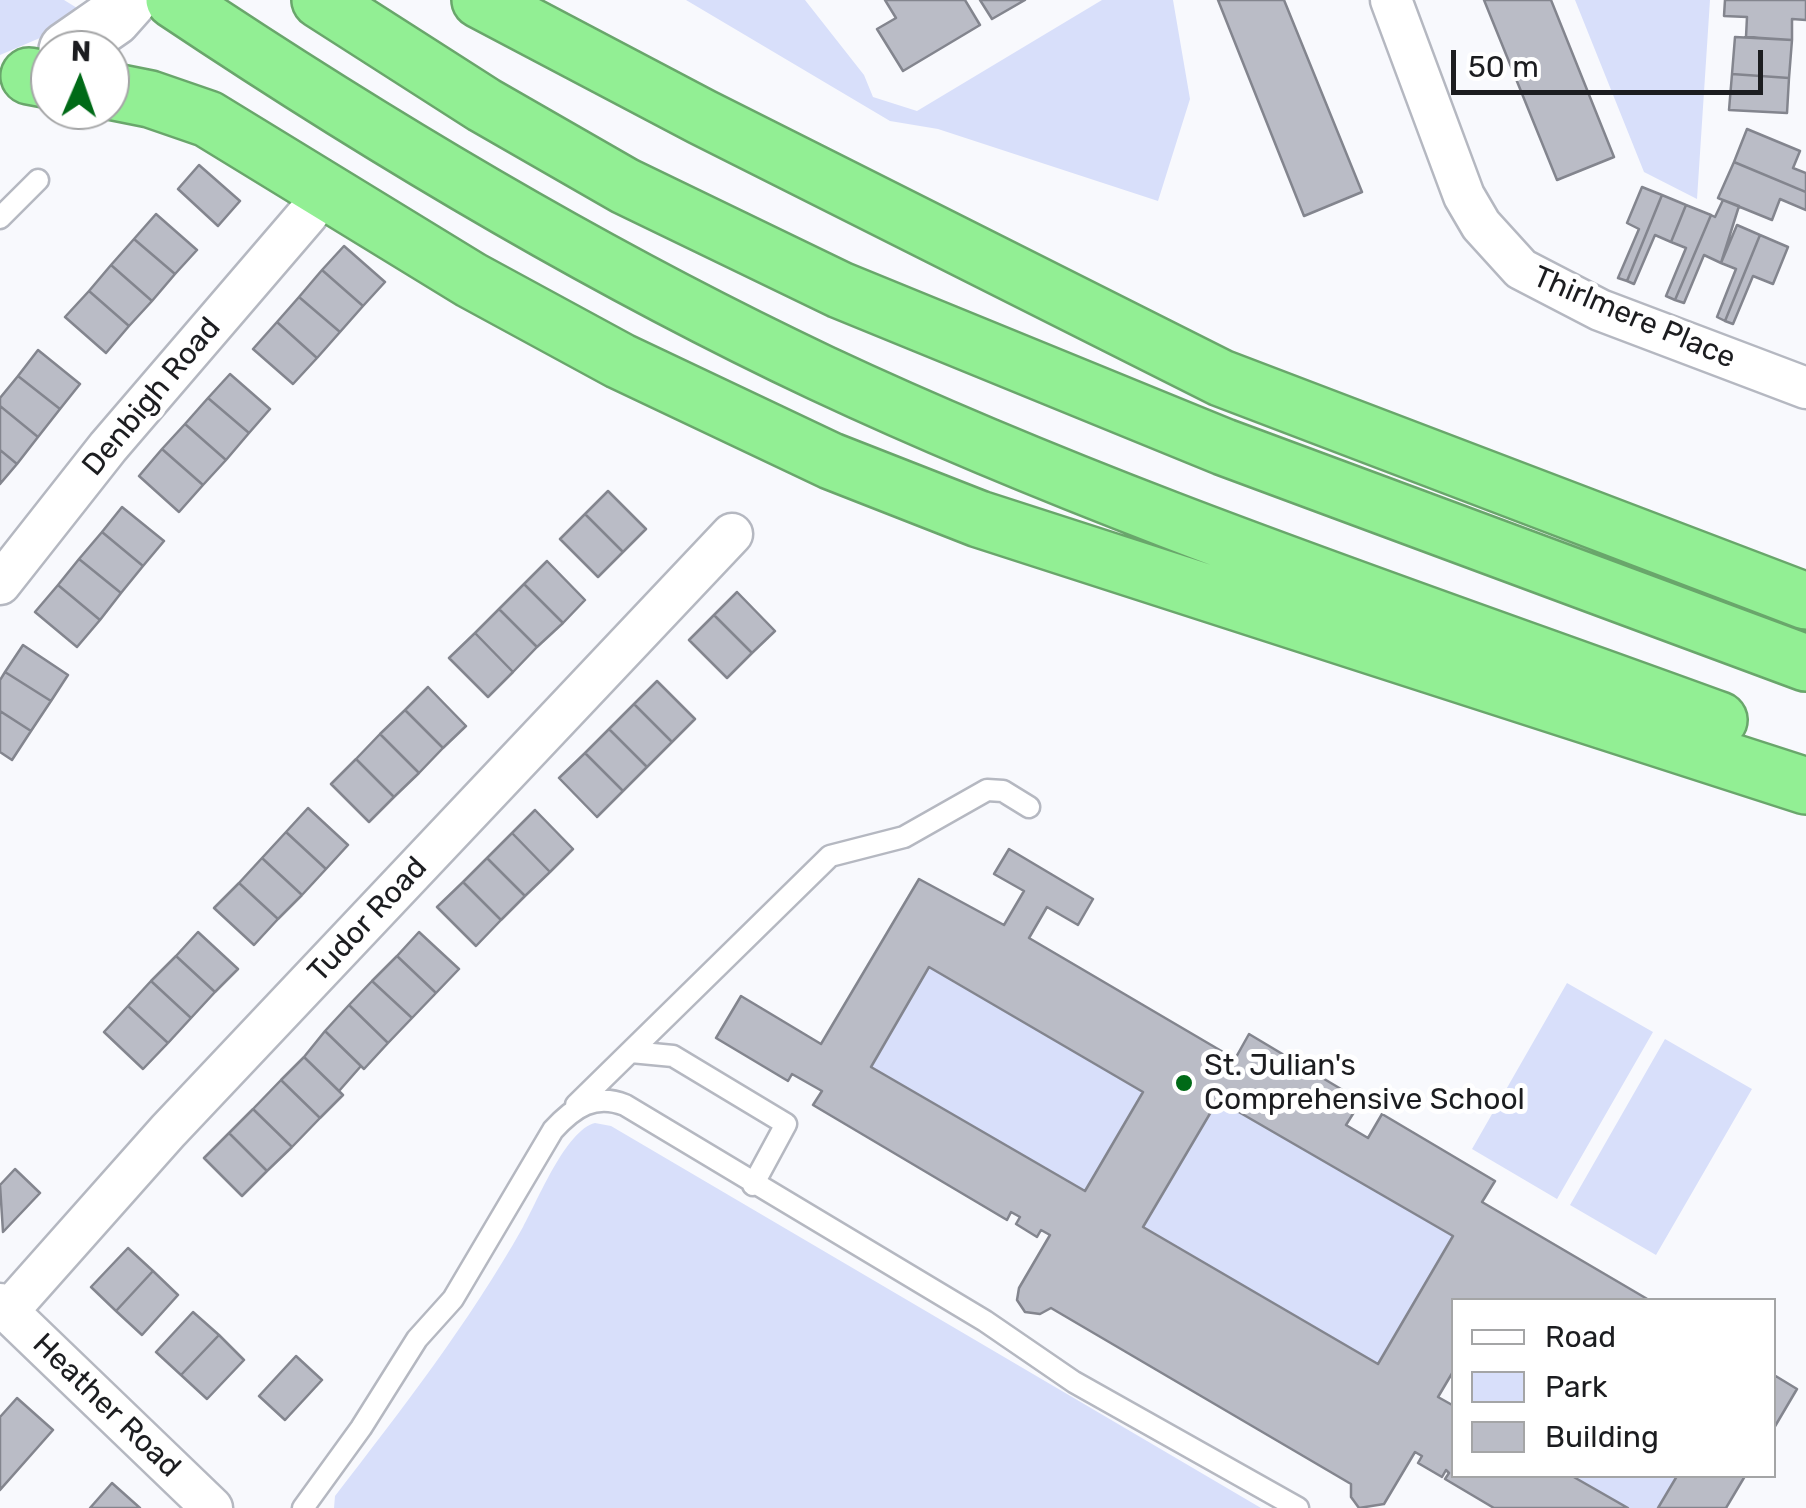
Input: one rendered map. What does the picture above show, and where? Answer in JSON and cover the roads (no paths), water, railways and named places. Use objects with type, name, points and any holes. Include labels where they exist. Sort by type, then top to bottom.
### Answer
[{"type":"highway","points":[[174,0],[350,118],[590,258],[822,374],[1055,474],[1806,752]]},
{"type":"highway","points":[[320,0],[484,105],[626,186],[858,298],[1224,447],[1806,663]]},
{"type":"highway","points":[[480,0],[702,117],[1221,378],[1806,601]]},
{"type":"highway","points":[[130,95],[208,120],[471,280],[620,361],[831,461],[979,520],[1806,786]]},
{"type":"main road","points":[[93,30],[121,9]]},
{"type":"street","name":"Thirlmere Place","points":[[1392,0],[1464,196],[1481,225],[1520,269],[1600,310],[1806,388]]},
{"type":"street","name":"Denbigh Road","points":[[0,584],[108,446],[308,214]]},
{"type":"street","name":"Tudor Road","points":[[4,1307],[732,534]]},
{"type":"street","name":"Heather Road","points":[[4,1307],[212,1508]]},
{"type":"lane","points":[[0,218],[38,180]]},
{"type":"lane","points":[[302,1508],[362,1428],[416,1339],[453,1299],[554,1130],[830,856],[904,837],[986,790],[1003,791],[1029,806]]},
{"type":"lane","points":[[631,1052],[673,1056],[786,1124],[753,1185]]},
{"type":"lane","points":[[568,1113],[590,1102],[621,1103],[984,1321],[1074,1382],[1254,1488],[1298,1508]]},
{"type":"place","name":"St. Julian's Comprehensive School","points":[[1184,1083]]}]
